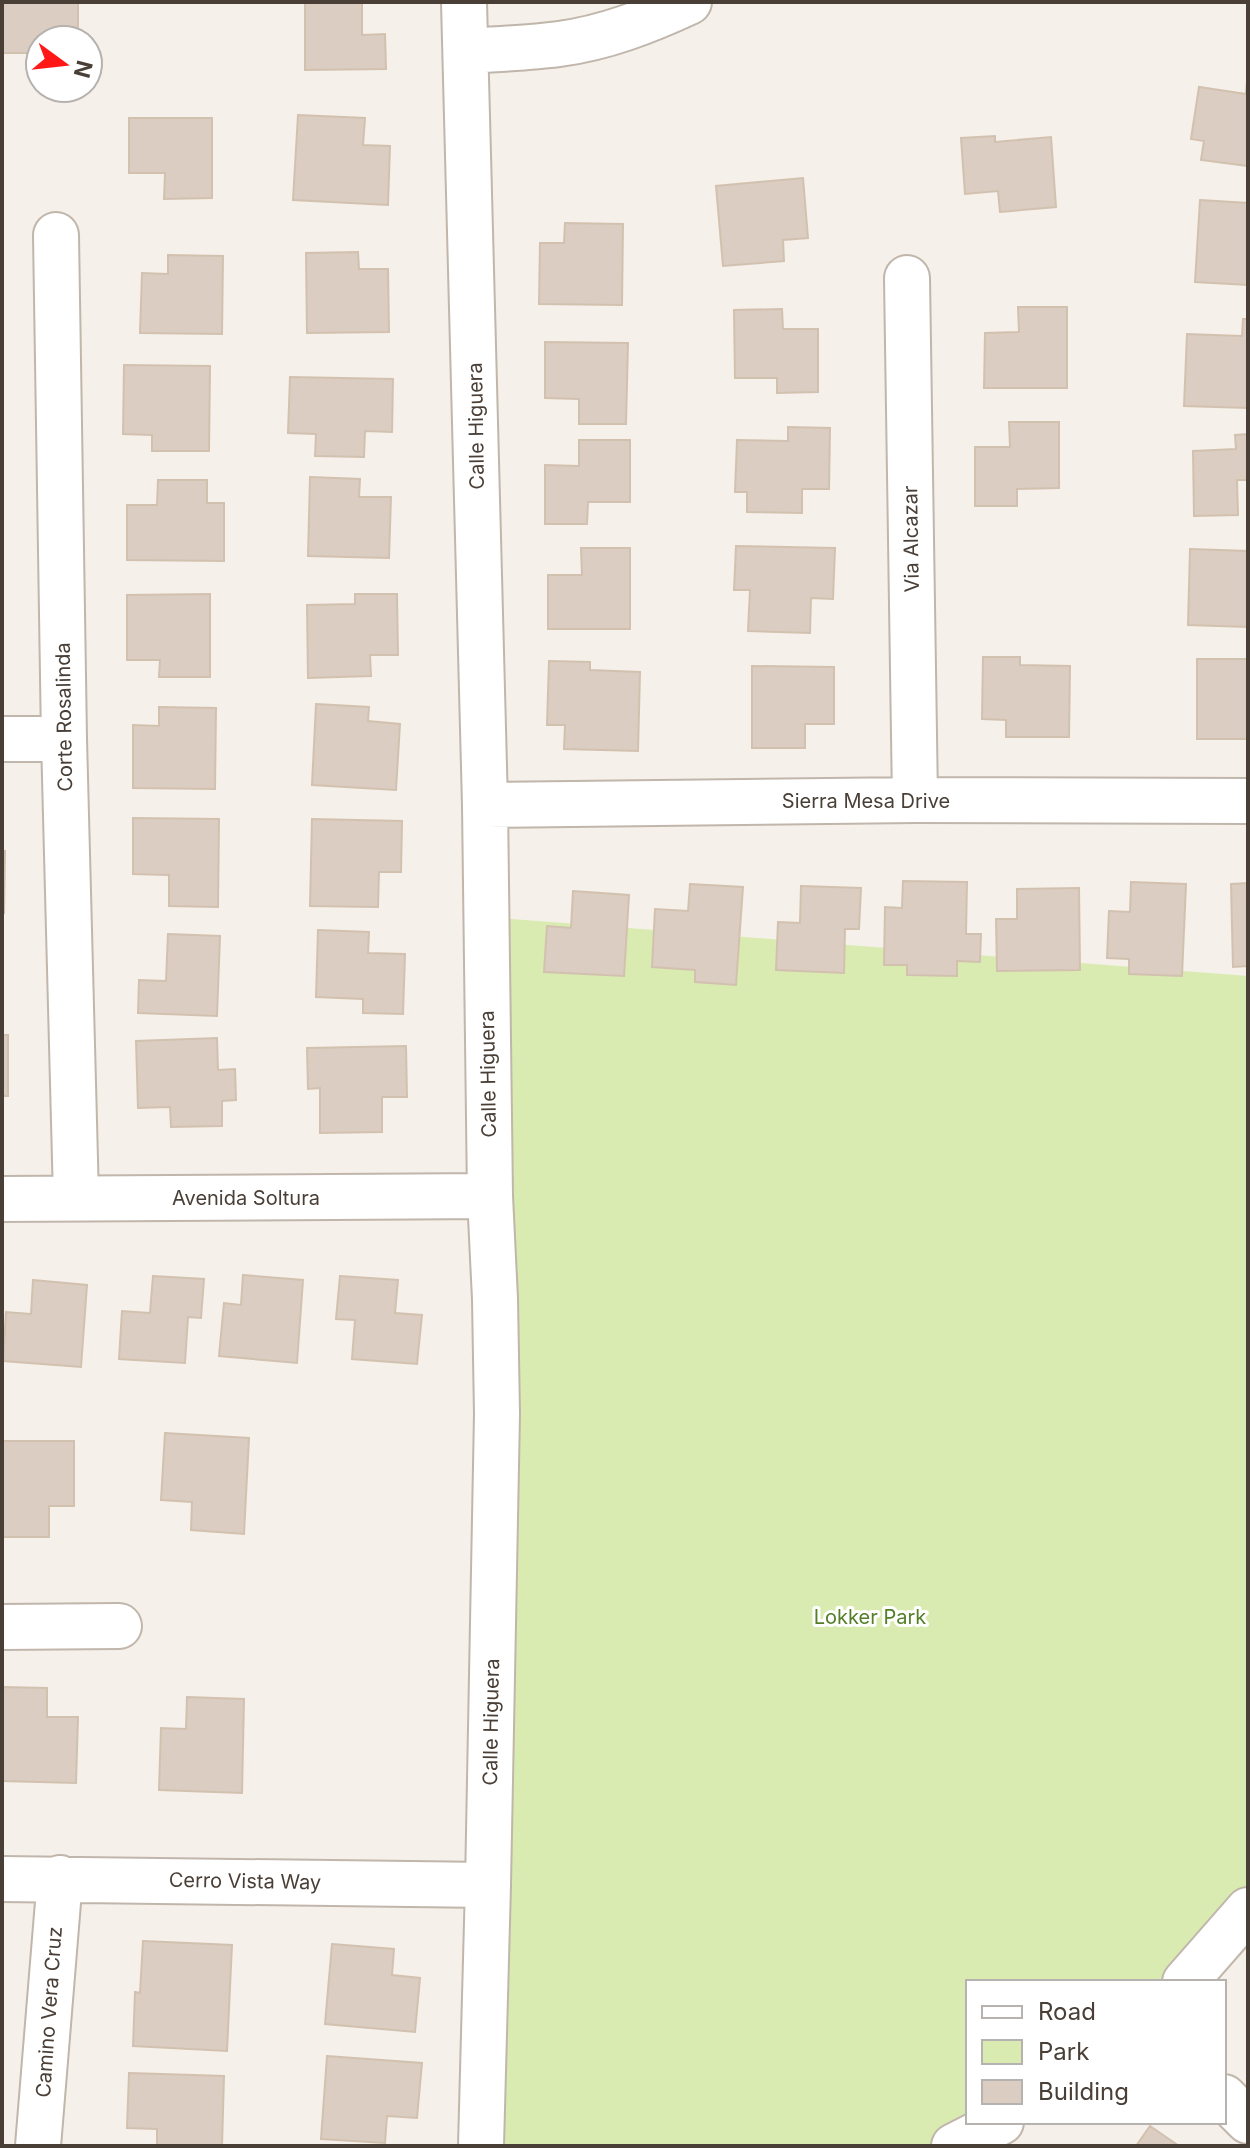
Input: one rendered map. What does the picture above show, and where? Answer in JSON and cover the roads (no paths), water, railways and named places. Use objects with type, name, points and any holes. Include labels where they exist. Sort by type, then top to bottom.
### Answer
[{"type":"street","name":"Calle Higuera","points":[[464,2],[497,1414],[481,2146]]},
{"type":"street","points":[[467,51],[561,44],[648,20],[689,2]]},
{"type":"street","name":"Corte Rosalinda","points":[[56,235],[64,739],[76,1198]]},
{"type":"street","name":"Via Alcazar","points":[[907,278],[915,800]]},
{"type":"street","points":[[2,739],[64,739]]},
{"type":"street","name":"Sierra Mesa Drive","points":[[485,805],[915,800],[1248,801]]},
{"type":"street","name":"Avenida Soltura","points":[[2,1199],[490,1196]]},
{"type":"street","points":[[2,1627],[119,1626]]},
{"type":"street","name":"Camino Vera Cruz","points":[[38,2146],[60,1878]]},
{"type":"street","name":"Cerro Vista Way","points":[[2,1879],[488,1885]]},
{"type":"street","points":[[1187,1980],[1248,1910]]},
{"type":"street","points":[[1226,2099],[1248,2121]]},
{"type":"street","points":[[954,2146],[997,2124]]},
{"type":"park label","name":"Lokker Park","points":[[870,1617]]}]
